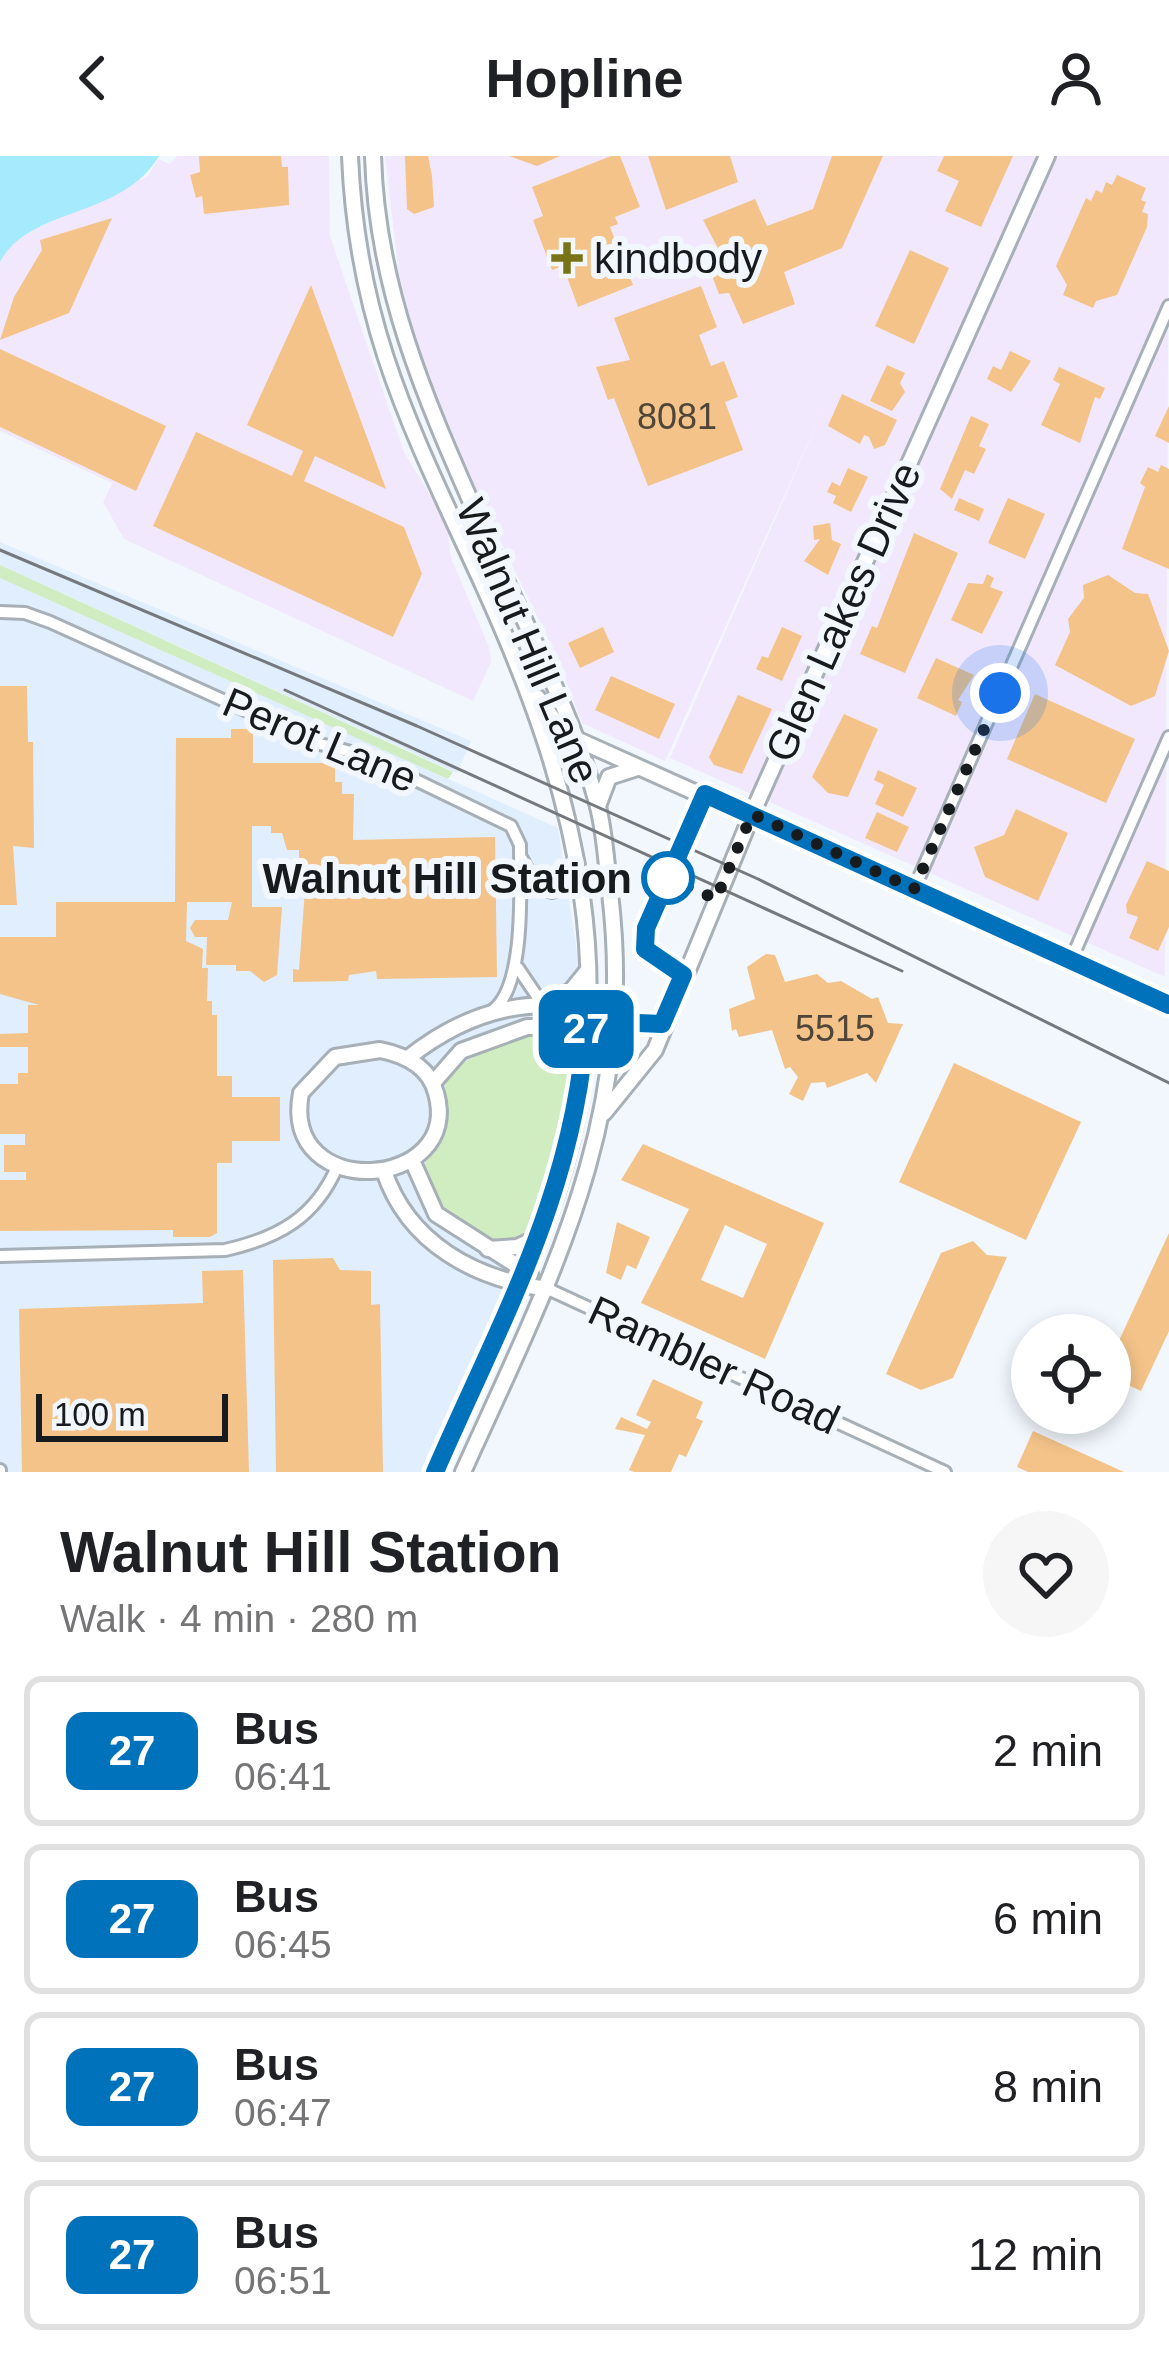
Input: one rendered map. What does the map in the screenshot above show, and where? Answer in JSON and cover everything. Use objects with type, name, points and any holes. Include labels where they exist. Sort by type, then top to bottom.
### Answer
[{"type":"main road","name":"Walnut Hill Lane","points":[[350,156],[359,260],[381,354],[532,692],[577,851],[588,970],[573,1128],[541,1236],[435,1472]]},
{"type":"main road","name":"Walnut Hill Lane","points":[[373,156],[382,257],[405,348],[576,739],[598,806],[614,926],[614,1022],[601,1117],[584,1192],[548,1289],[463,1472]]},
{"type":"main road","name":"Glen Lakes Drive","points":[[601,1117],[650,1059],[752,814],[1047,156]]},
{"type":"main road","points":[[359,260],[382,257]]},
{"type":"main road","points":[[460,535],[482,526]]},
{"type":"main road","points":[[532,692],[563,732],[576,739],[752,814],[1169,1005]]},
{"type":"main road","points":[[598,806],[609,777],[620,770],[643,767]]},
{"type":"main road","points":[[543,1004],[571,991],[588,970]]},
{"type":"main road","points":[[408,1058],[449,1029],[489,1012],[543,1004],[587,1009],[614,1022],[661,1030]]},
{"type":"main road","points":[[433,1083],[452,1057],[496,1036],[541,1026],[586,1029],[614,1022]]},
{"type":"main road","points":[[380,1050],[408,1058],[433,1083],[437,1125],[412,1160],[384,1171],[338,1167],[317,1154],[303,1133],[299,1105],[306,1082],[325,1063],[350,1052],[380,1050]]},
{"type":"main road","name":"Rambler Road","points":[[412,1160],[436,1214],[524,1278]]},
{"type":"main road","name":"Rambler Road","points":[[384,1171],[396,1207],[428,1242],[548,1289]]},
{"type":"main road","points":[[487,1249],[517,1247],[541,1236]]},
{"type":"street","points":[[914,889],[1169,306]]},
{"type":"street","name":"Perot Lane","points":[[0,613],[26,613],[50,622],[320,744],[367,756],[500,817],[518,836],[520,856],[536,886],[552,892],[564,886],[577,851]]},
{"type":"street","points":[[1071,960],[1169,736]]},
{"type":"street","points":[[489,1012],[509,997],[520,856]]},
{"type":"street","points":[[515,961],[522,981],[543,1004]]},
{"type":"street","points":[[0,1256],[225,1250],[255,1243],[299,1222],[326,1192],[338,1167]]},
{"type":"street","name":"Rambler Road","points":[[548,1289],[945,1472]]},
{"type":"shaded area","points":[[177,156],[329,156],[330,236],[404,452],[447,523],[451,558],[489,647],[491,662],[473,701],[124,539],[103,502],[112,483],[0,431],[0,262],[12,240],[148,176],[158,159],[170,164]]},
{"type":"shaded area","points":[[385,156],[1169,156],[1165,977],[670,758],[826,403],[665,761],[582,723],[556,655],[454,446],[419,352],[399,275]]},
{"type":"shaded area","points":[[0,542],[471,741],[457,773],[0,565]]},
{"type":"shaded area","points":[[0,578],[558,828],[578,958],[577,1045],[535,1221],[425,1472],[0,1472]]},
{"type":"green space","points":[[0,565],[453,772],[448,779],[0,578]]},
{"type":"green space","points":[[553,1032],[580,1033],[555,1179],[536,1222],[523,1235],[490,1239],[456,1221],[431,1192],[425,1176],[426,1163],[448,1121],[446,1073],[500,1042]]},
{"type":"water","points":[[0,156],[159,156],[123,191],[32,231],[0,262]]},
{"type":"building","points":[[199,156],[281,156],[282,167],[288,167],[289,205],[204,214],[202,196],[196,198],[190,175],[200,172]]},
{"type":"building","points":[[405,156],[428,156],[432,176],[434,207],[414,214],[407,209]]},
{"type":"building","points":[[509,156],[560,156],[537,166]]},
{"type":"building","points":[[620,156],[640,207],[615,217],[618,224],[610,227],[633,285],[578,307],[563,266],[552,270],[533,220],[543,216],[532,187]]},
{"type":"building","points":[[648,156],[730,156],[738,182],[666,210]]},
{"type":"building","points":[[832,156],[883,156],[842,248],[784,272],[795,304],[743,324],[729,293],[719,294],[705,258],[720,252],[703,220],[755,199],[767,226],[813,209]]},
{"type":"building","points":[[944,156],[1013,156],[981,227],[945,211],[959,181],[937,171]]},
{"type":"building","points":[[1117,175],[1146,188],[1141,200],[1146,202],[1142,212],[1148,214],[1147,227],[1117,295],[1096,301],[1093,308],[1063,295],[1067,285],[1056,266],[1086,198],[1091,201],[1096,190],[1102,193],[1106,182],[1112,185]]},
{"type":"building","points":[[112,218],[69,313],[0,340],[14,297],[42,250],[40,240]]},
{"type":"building","points":[[910,250],[949,268],[914,344],[875,326]]},
{"type":"building","points":[[311,285],[386,489],[315,456],[304,481],[404,527],[422,574],[393,637],[153,526],[196,432],[292,476],[303,451],[247,425]]},
{"type":"building","points":[[701,286],[717,327],[699,335],[711,366],[724,361],[738,397],[725,402],[743,450],[648,486],[614,398],[608,400],[596,367],[630,360],[614,318]]},
{"type":"building","points":[[0,349],[166,426],[136,491],[0,427]]},
{"type":"building","points":[[1010,351],[1031,361],[1011,392],[987,379],[993,366],[1001,370]]},
{"type":"building","points":[[887,365],[905,373],[900,383],[905,392],[892,411],[870,401]]},
{"type":"building","points":[[1059,367],[1105,388],[1100,399],[1095,397],[1080,443],[1041,425],[1060,384],[1053,380]]},
{"type":"building","points":[[842,394],[897,420],[885,445],[874,449],[869,437],[864,435],[860,444],[828,426]]},
{"type":"building","points":[[1169,406],[1169,443],[1155,436]]},
{"type":"building","points":[[971,416],[989,424],[979,446],[986,449],[974,474],[965,470],[952,499],[940,489]]},
{"type":"building","points":[[1161,465],[1169,469],[1169,569],[1122,549],[1145,487],[1140,483],[1148,467],[1158,472]]},
{"type":"building","points":[[848,468],[868,477],[851,512],[833,503],[836,496],[827,492],[832,482],[840,486]]},
{"type":"building","points":[[959,498],[984,509],[979,521],[954,510]]},
{"type":"building","points":[[1008,498],[1045,514],[1025,559],[988,543]]},
{"type":"building","points":[[830,523],[832,540],[841,544],[828,575],[804,561],[820,539],[814,540],[813,526]]},
{"type":"building","points":[[914,533],[958,553],[905,673],[860,654],[872,626],[877,628]]},
{"type":"building","points":[[987,574],[994,578],[990,587],[1003,592],[982,634],[951,620],[968,583],[983,584]]},
{"type":"building","points":[[1108,575],[1135,593],[1148,594],[1169,651],[1155,696],[1131,706],[1055,665],[1070,632],[1068,619],[1084,598],[1083,585]]},
{"type":"building","points":[[603,627],[614,652],[580,668],[568,643]]},
{"type":"building","points":[[782,627],[802,636],[782,681],[756,669],[762,656],[768,658]]},
{"type":"building","points":[[936,658],[974,675],[958,700],[962,702],[956,716],[917,698]]},
{"type":"building","points":[[611,676],[675,704],[659,739],[595,710]]},
{"type":"building","points":[[0,686],[27,686],[28,742],[33,742],[34,848],[13,846],[17,905],[0,905]]},
{"type":"building","points":[[1035,694],[1135,739],[1106,803],[1007,759]]},
{"type":"building","points":[[738,695],[772,709],[742,774],[714,765],[709,757]]},
{"type":"building","points":[[844,714],[878,729],[848,797],[828,793],[812,777]]},
{"type":"building","points":[[231,729],[253,729],[253,763],[335,763],[335,782],[342,782],[342,794],[354,794],[353,840],[495,837],[497,977],[377,979],[376,971],[349,975],[348,981],[293,982],[293,969],[299,970],[306,876],[331,874],[299,874],[299,850],[287,850],[282,833],[271,833],[271,826],[252,826],[252,907],[282,907],[277,975],[264,982],[250,971],[236,971],[236,965],[206,965],[207,937],[195,937],[190,928],[195,920],[228,920],[232,902],[187,902],[186,941],[203,949],[202,968],[208,968],[207,1001],[212,1001],[212,1015],[217,1015],[217,1076],[232,1076],[232,1097],[280,1097],[280,1141],[232,1141],[232,1163],[217,1163],[217,1233],[210,1237],[173,1237],[173,1230],[0,1231],[0,1180],[26,1180],[26,1172],[4,1172],[4,1145],[25,1145],[25,1134],[0,1134],[0,1084],[18,1084],[18,1073],[28,1073],[28,1047],[0,1047],[0,1034],[28,1033],[28,1005],[39,1005],[0,994],[0,937],[56,937],[56,902],[175,902],[176,738],[231,738]]},
{"type":"building","points":[[878,770],[917,788],[903,817],[875,804],[884,785],[874,780]]},
{"type":"building","points":[[1016,809],[1068,833],[1038,901],[985,877],[974,847],[1004,835]]},
{"type":"building","points":[[877,812],[909,827],[897,852],[865,838]]},
{"type":"building","points":[[1147,861],[1169,871],[1169,927],[1158,951],[1129,938],[1138,917],[1127,913],[1126,905]]},
{"type":"building","points":[[766,954],[775,955],[785,982],[817,974],[828,983],[841,981],[872,999],[878,997],[888,1023],[903,1024],[876,1083],[867,1073],[827,1088],[825,1082],[811,1083],[803,1101],[789,1094],[798,1077],[790,1067],[785,1069],[772,1030],[739,1037],[736,1029],[732,1031],[729,1009],[755,999],[747,967]]},
{"type":"building","points":[[954,1063],[1081,1122],[1026,1240],[899,1182]]},
{"type":"building","points":[[643,1144],[824,1223],[765,1359],[641,1303],[689,1209],[621,1180]],"holes":[[[725,1225],[767,1244],[743,1298],[701,1280]]]},
{"type":"building","points":[[617,1222],[650,1237],[636,1269],[627,1265],[621,1280],[606,1273]]},
{"type":"building","points":[[1169,1233],[1169,1331],[1141,1391],[1131,1386],[1131,1315]]},
{"type":"building","points":[[973,1241],[987,1255],[1007,1257],[953,1378],[921,1390],[886,1374],[941,1253]]},
{"type":"building","points":[[333,1258],[340,1270],[371,1271],[371,1305],[380,1304],[383,1472],[276,1472],[273,1260]]},
{"type":"building","points":[[243,1270],[249,1472],[22,1472],[19,1309],[203,1303],[202,1271]]},
{"type":"building","points":[[653,1379],[703,1402],[696,1418],[703,1421],[686,1457],[679,1454],[671,1472],[634,1472],[629,1470],[645,1435],[615,1429],[621,1417],[647,1429],[651,1422],[636,1415]]},
{"type":"building","points":[[1032,1434],[1040,1434],[1124,1472],[1028,1472],[1017,1467]]},
{"type":"tram line","points":[[0,550],[417,726],[758,879],[1169,1083]]},
{"type":"tram line","points":[[285,690],[902,971]]},
{"type":"bus line","name":"27","points":[[435,1472],[550,1214],[573,1128],[587,1009],[614,1022],[662,1024],[683,975],[645,949],[646,928],[705,794],[1169,1005]]},
{"type":"place","name":"kindbody","points":[[567,258]]},
{"type":"place","name":"Walnut Hill Station","points":[[668,878]]},
{"type":"route","points":[[668,878],[716,899],[752,814],[914,889],[1000,693]]}]
